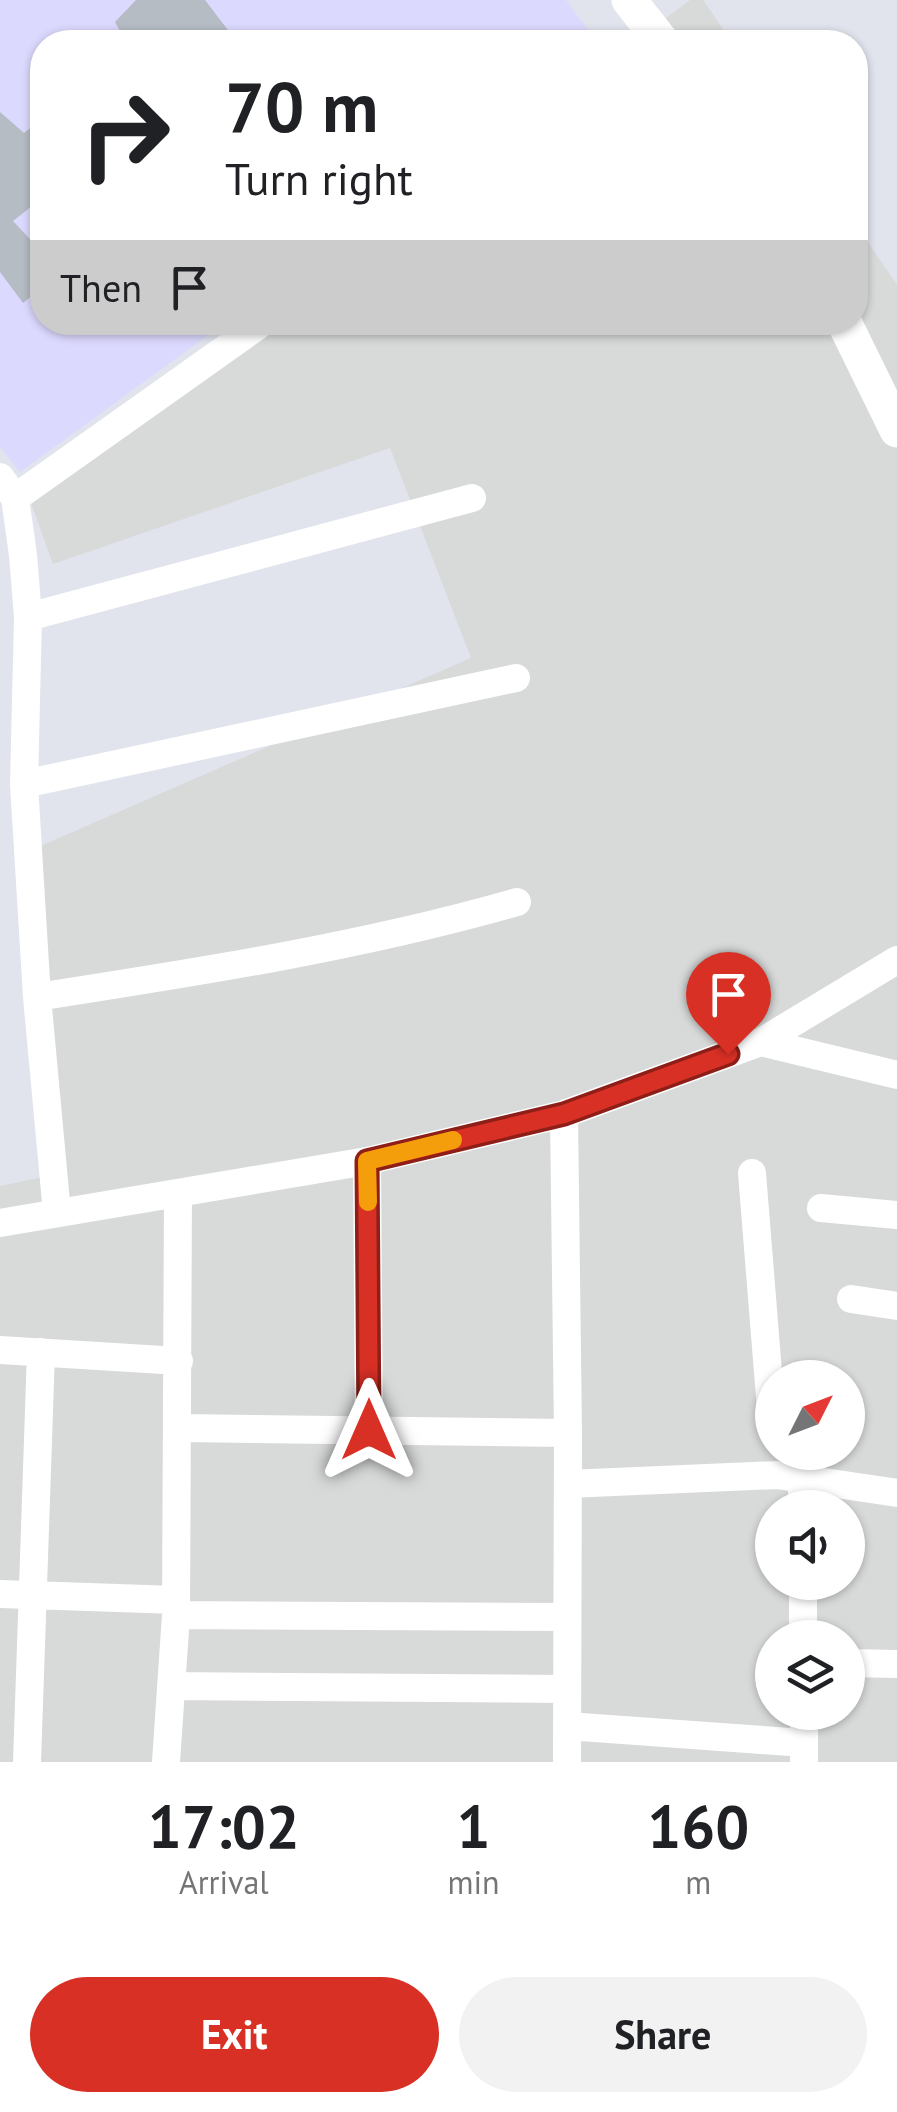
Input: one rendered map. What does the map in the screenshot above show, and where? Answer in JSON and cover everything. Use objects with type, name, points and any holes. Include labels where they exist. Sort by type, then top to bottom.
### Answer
[{"type":"street","points":[[630,0],[650,30]]},
{"type":"street","points":[[57,1213],[37,997],[24,784],[28,617],[7,488],[243,335]]},
{"type":"street","points":[[850,335],[897,430]]},
{"type":"street","points":[[28,617],[472,498]]},
{"type":"street","points":[[24,784],[516,678]]},
{"type":"street","points":[[37,997],[240,965],[458,919],[517,902]]},
{"type":"street","points":[[0,1224],[367,1161],[564,1114],[761,1042],[897,960]]},
{"type":"street","points":[[761,1042],[897,1075]]},
{"type":"street","points":[[564,1114],[567,1762]]},
{"type":"street","points":[[367,1161],[369,1430]]},
{"type":"street","points":[[752,1173],[767,1360]]},
{"type":"street","points":[[166,1762],[176,1607],[178,1193]]},
{"type":"street","points":[[821,1208],[897,1216]]},
{"type":"street","points":[[851,1298],[897,1306]]},
{"type":"street","points":[[0,1350],[178,1361]]},
{"type":"street","points":[[27,1762],[40,1352]]},
{"type":"street","points":[[178,1428],[568,1432]]},
{"type":"street","points":[[568,1484],[771,1470]]},
{"type":"street","points":[[790,1470],[897,1493]]},
{"type":"street","points":[[0,1594],[176,1607],[567,1618]]},
{"type":"street","points":[[865,1664],[897,1664]]},
{"type":"street","points":[[172,1686],[567,1689]]},
{"type":"street","points":[[567,1726],[804,1752]]},
{"type":"shaded area","points":[[0,0],[566,0],[588,30],[30,30],[30,335],[208,335],[20,472],[0,447]]},
{"type":"shaded area","points":[[690,0],[703,0],[724,30],[650,30]]},
{"type":"shaded area","points":[[868,242],[897,285],[897,1762],[0,1762],[0,1186],[48,1176],[20,855],[471,658],[390,448],[53,564],[31,503],[252,335],[868,335]]},
{"type":"building","points":[[136,0],[205,0],[228,30],[119,30],[115,22]]},
{"type":"building","points":[[0,112],[24,133],[30,128],[30,208],[13,221],[30,239],[30,297],[23,303],[0,272]]},
{"type":"slow traffic","points":[[368,1202],[367,1161],[453,1140]]},
{"type":"route","points":[[369,1430],[367,1161],[564,1114],[728,1054]]}]
